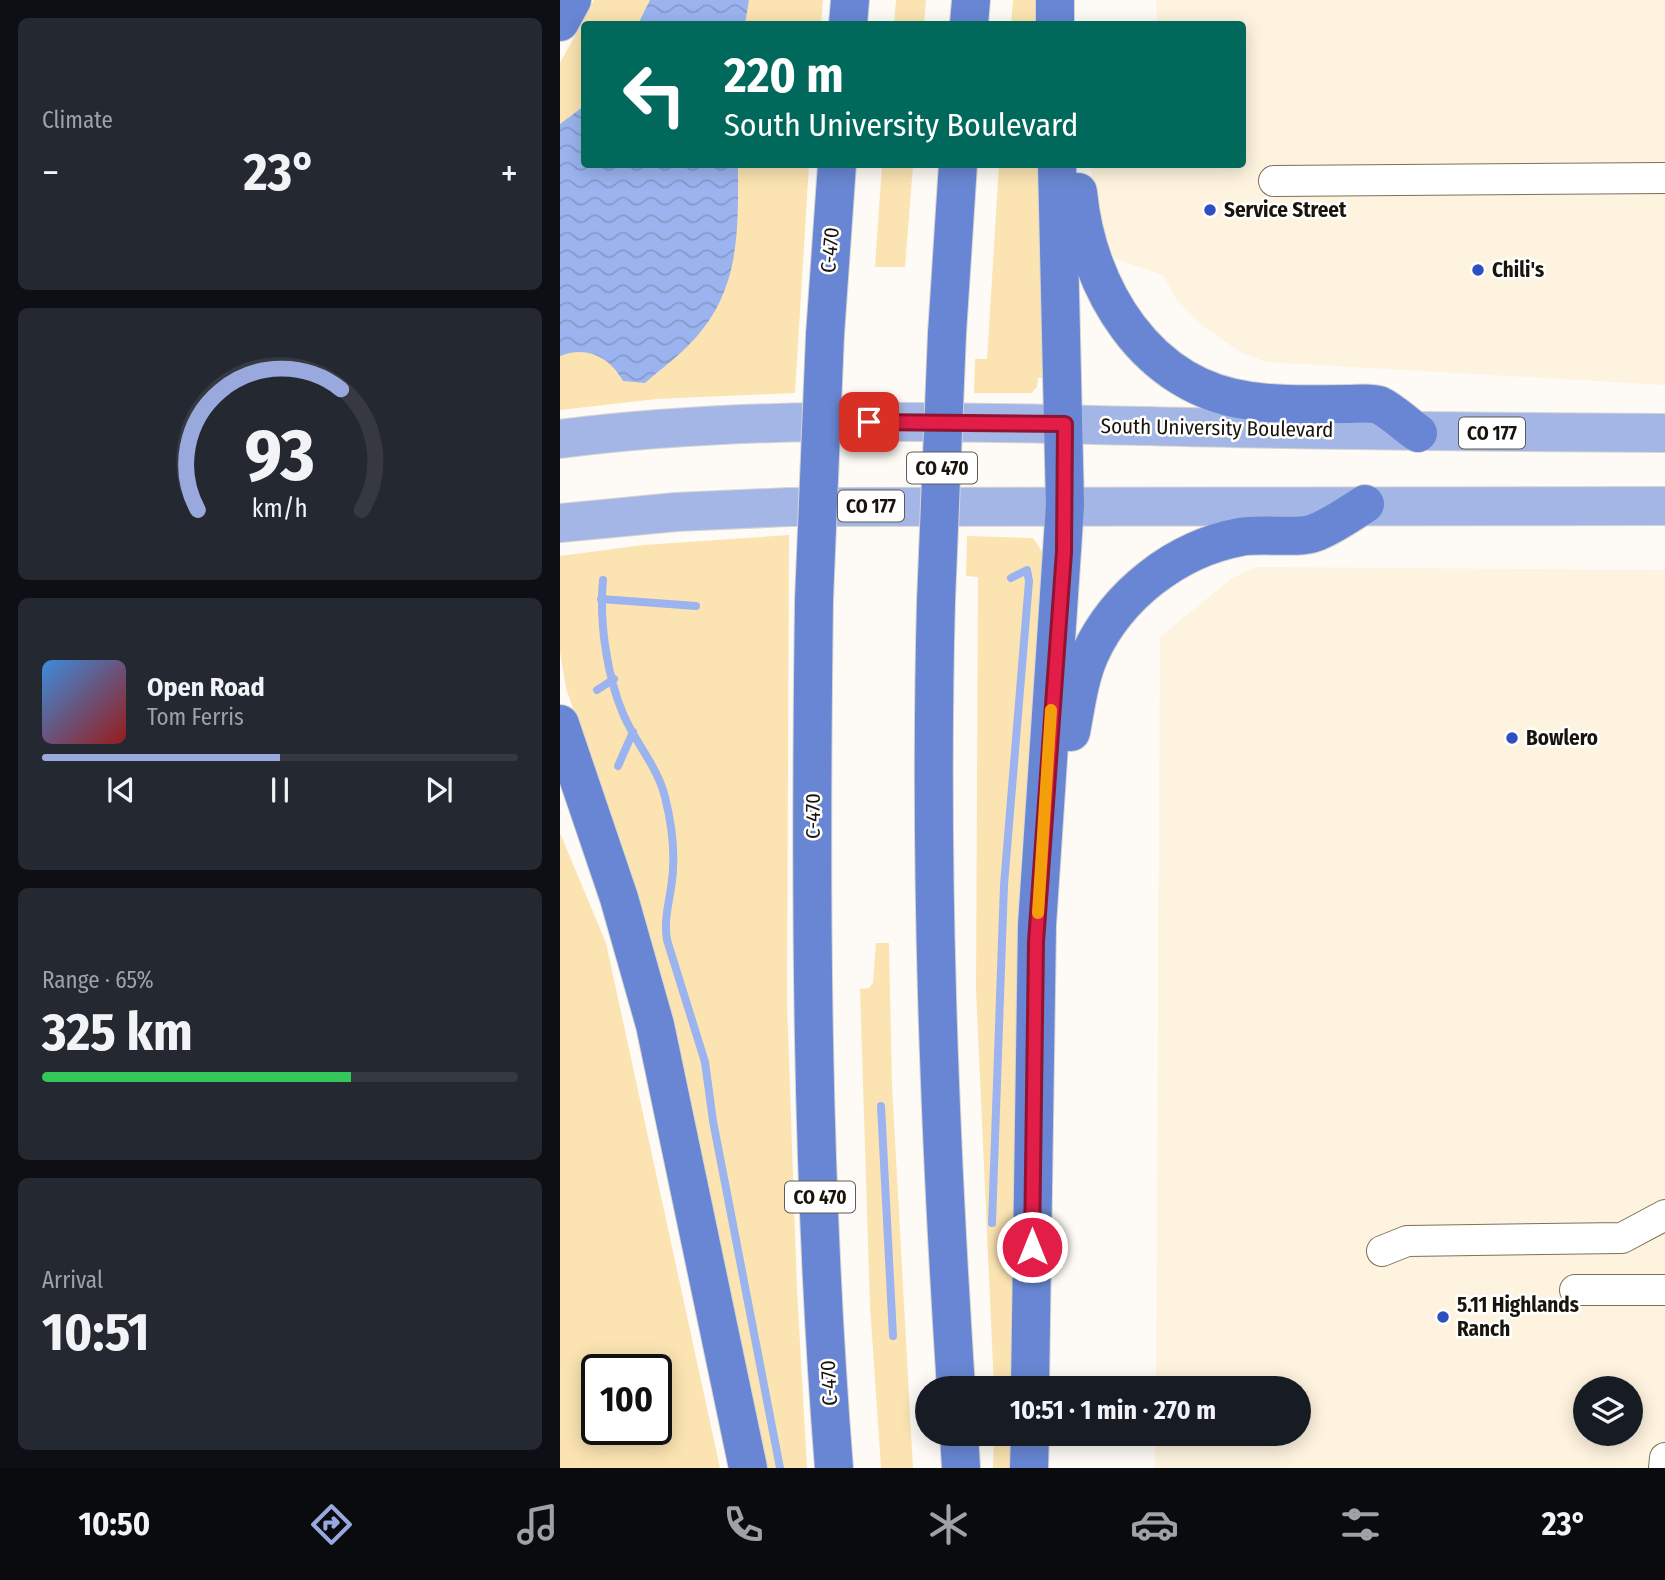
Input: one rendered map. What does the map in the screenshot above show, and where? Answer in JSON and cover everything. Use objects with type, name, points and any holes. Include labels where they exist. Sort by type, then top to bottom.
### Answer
[{"type":"highway","points":[[560,22],[572,0]]},
{"type":"highway","points":[[848,21],[850,0]]},
{"type":"highway","points":[[969,21],[971,0]]},
{"type":"highway","points":[[1055,0],[1055,21]]},
{"type":"highway","name":"C-470","points":[[834,1468],[824,1291],[814,990],[814,600],[825,335],[837,168]]},
{"type":"highway","name":"CO 470","points":[[955,1376],[936,1024],[933,868],[936,601],[947,334],[958,168]]},
{"type":"highway","points":[[1030,1376],[1035,983],[1065,505],[1057,168]]},
{"type":"highway","points":[[1069,168],[1077,190],[1084,234],[1101,284],[1126,327],[1172,370],[1214,391],[1251,401],[1378,405],[1418,433]]},
{"type":"highway","points":[[1047,772],[1070,741],[1079,686],[1096,644],[1120,608],[1151,578],[1182,557],[1208,546],[1243,536],[1312,534],[1365,505]]},
{"type":"highway","points":[[560,724],[626,920],[668,1079],[748,1468]]},
{"type":"highway","points":[[560,766],[585,796]]},
{"type":"highway","points":[[959,1446],[961,1468]]},
{"type":"highway","points":[[1029,1468],[1030,1446]]},
{"type":"main road","name":"South University Boulevard","points":[[560,439],[641,430],[818,422],[1065,424],[1418,433],[1665,433]]},
{"type":"main road","name":"CO 177","points":[[560,523],[743,508],[1065,505],[1665,506]]},
{"type":"lane","points":[[1274,181],[1665,178]]},
{"type":"lane","points":[[1382,1251],[1407,1241],[1622,1238],[1665,1215]]},
{"type":"lane","points":[[1575,1290],[1665,1290]]},
{"type":"lane","points":[[1664,1468],[1665,1458]]},
{"type":"shaded area","points":[[594,0],[823,0],[821,21],[583,21]]},
{"type":"shaded area","points":[[896,0],[926,0],[924,21],[894,21]]},
{"type":"shaded area","points":[[1013,0],[1037,0],[1037,21],[1011,21]]},
{"type":"shaded area","points":[[1156,0],[1665,0],[1665,385],[1266,362],[1240,352],[1203,326],[1176,299],[1163,275],[1103,255],[1090,168],[1246,168],[1246,21],[1157,21]]},
{"type":"shaded area","points":[[581,24],[581,168],[809,168],[795,393],[657,399],[560,410],[560,63]]},
{"type":"shaded area","points":[[882,168],[913,168],[905,267],[875,267]]},
{"type":"shaded area","points":[[999,168],[1037,168],[1046,378],[1038,378],[1037,387],[1031,393],[974,393],[975,359],[987,359]]},
{"type":"shaded area","points":[[789,535],[787,1002],[797,1290],[807,1468],[767,1468],[677,1037],[635,890],[566,688],[560,652],[560,556],[643,545]]},
{"type":"shaded area","points":[[967,536],[1033,538],[1048,560],[1021,861],[1012,1376],[993,1376],[976,990],[978,577],[966,576]]},
{"type":"shaded area","points":[[1257,567],[1665,570],[1665,1468],[1155,1468],[1155,1446],[1311,1446],[1311,1376],[1156,1376],[1160,637],[1232,578]]},
{"type":"shaded area","points":[[560,833],[606,943],[720,1468],[560,1468]]},
{"type":"shaded area","points":[[876,943],[889,943],[892,1085],[913,1468],[881,1468],[870,1306],[860,989],[869,988],[873,983]]},
{"type":"shaded area","points":[[994,1446],[1011,1446],[1011,1468],[993,1468]]},
{"type":"water","points":[[650,0],[749,0],[746,21],[640,21]]},
{"type":"water","points":[[581,108],[581,168],[738,168],[737,232],[730,275],[722,296],[698,335],[645,383],[623,381],[611,365],[596,355],[579,352],[560,356],[560,124]]},
{"type":"waterway","points":[[992,1223],[1004,885],[1029,581],[1027,570],[1011,578]]},
{"type":"waterway","points":[[603,580],[603,631],[613,684],[629,727],[657,775],[667,808],[673,842],[672,877],[666,920],[667,940],[705,1062],[713,1121],[780,1468]]},
{"type":"waterway","points":[[601,599],[696,606]]},
{"type":"waterway","points":[[597,690],[614,679]]},
{"type":"waterway","points":[[618,766],[633,732]]},
{"type":"waterway","points":[[881,1106],[893,1336]]},
{"type":"slow traffic","points":[[1038,913],[1051,710]]},
{"type":"place","name":"Service Street","points":[[1210,210]]},
{"type":"place","name":"Chili's","points":[[1478,270]]},
{"type":"place","name":"Bowlero","points":[[1512,738]]},
{"type":"place","name":"5.11 Highlands Ranch","points":[[1443,1317]]},
{"type":"route","points":[[869,422],[1065,424],[1064,552],[1036,942],[1032,1247]]}]
